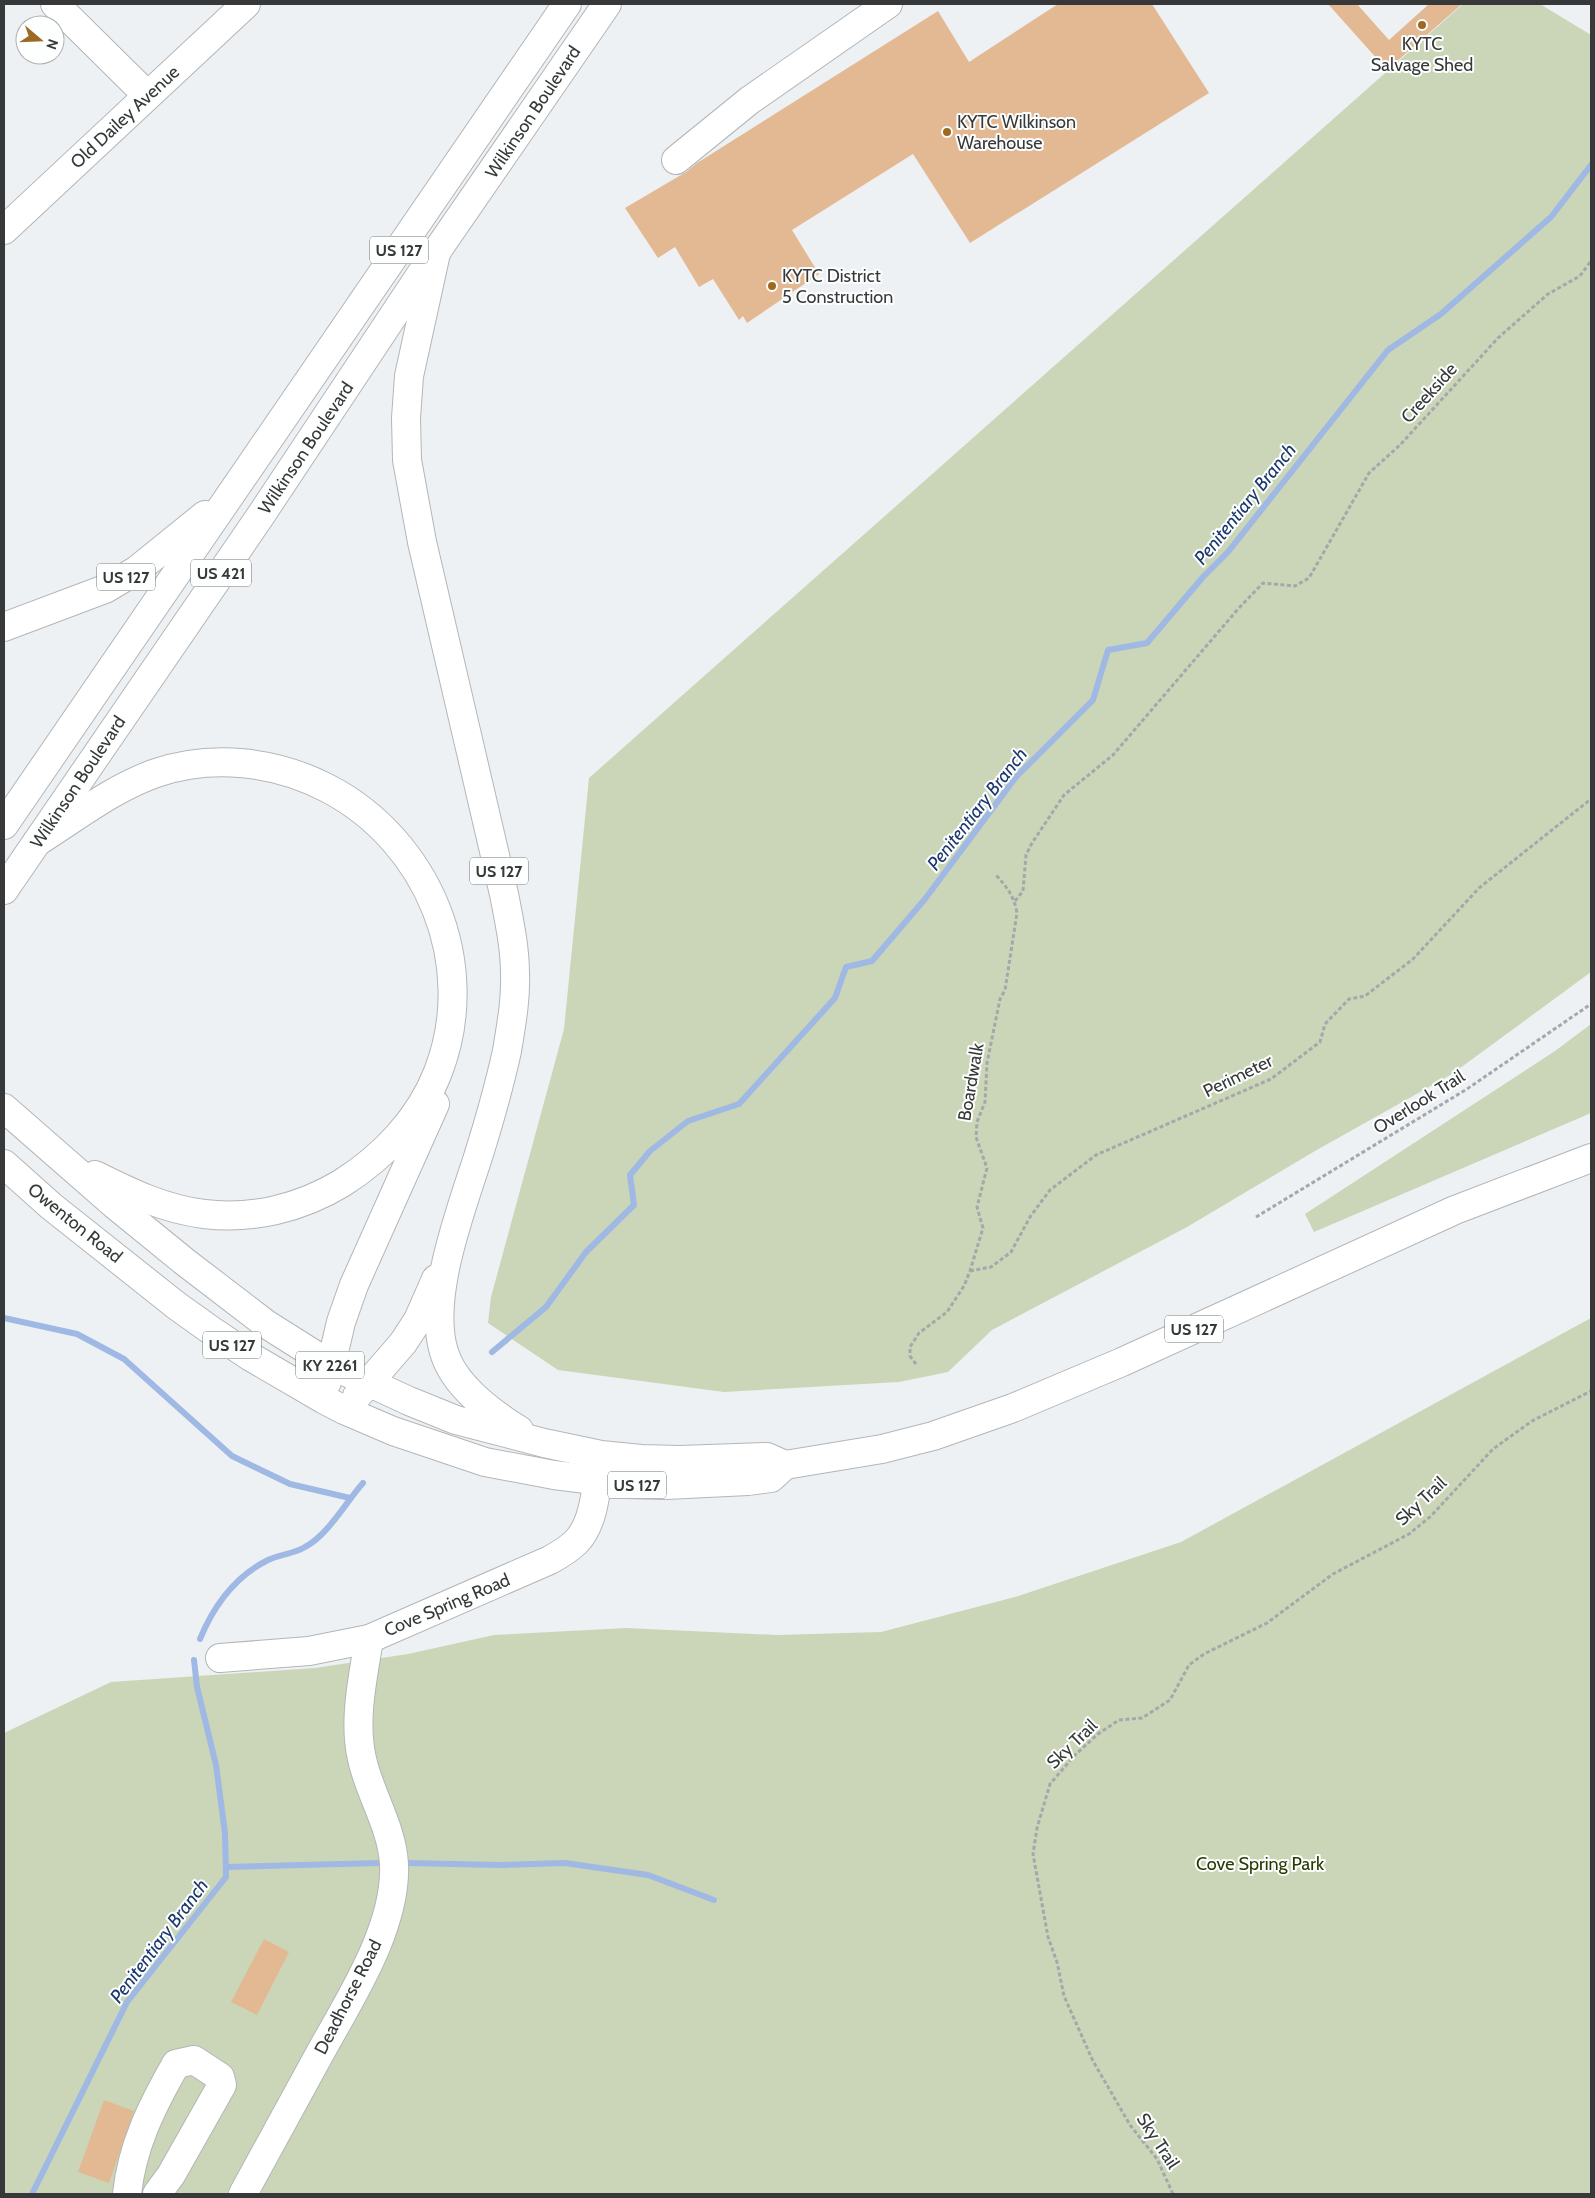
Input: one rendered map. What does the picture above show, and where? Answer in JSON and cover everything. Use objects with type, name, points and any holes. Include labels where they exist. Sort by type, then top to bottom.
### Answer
[{"type":"main road","points":[[55,4],[147,95]]},
{"type":"main road","name":"Old Dailey Avenue","points":[[4,230],[246,4]]},
{"type":"main road","name":"Wilkinson Boulevard","points":[[4,825],[566,4]]},
{"type":"main road","name":"Wilkinson Boulevard","points":[[4,890],[259,518],[436,253],[607,4]]},
{"type":"main road","points":[[676,160],[750,100],[888,4]]},
{"type":"main road","name":"US 127","points":[[436,253],[409,376],[406,418],[408,460],[422,542],[504,894],[512,934],[516,975],[513,1014],[507,1051],[494,1103],[451,1246],[443,1278],[440,1306],[439,1329],[444,1354],[457,1377],[482,1404],[504,1420],[544,1443],[601,1455],[680,1460],[767,1457],[785,1465],[882,1449],[933,1436],[1013,1408],[1122,1362],[1455,1210],[1591,1158]]},
{"type":"main road","name":"US 127","points":[[4,628],[105,589],[137,570],[230,495]]},
{"type":"main road","points":[[37,842],[125,787],[156,773],[189,765],[221,762],[252,764],[284,770],[313,781],[340,795],[366,813],[389,834],[409,859],[426,886],[440,917],[450,950],[454,995],[451,1044],[442,1086],[417,1149],[354,1284],[331,1365],[334,1404],[369,1382],[403,1343],[418,1320],[451,1246]]},
{"type":"main road","points":[[61,1158],[145,1200],[175,1209],[206,1214],[238,1215],[269,1212],[300,1203],[329,1191],[356,1174],[381,1154],[404,1130],[423,1104],[438,1073],[448,1038],[454,995]]},
{"type":"main road","name":"KY 2261","points":[[4,1108],[115,1205],[229,1296],[266,1324],[331,1365],[456,1420],[544,1443]]},
{"type":"main road","name":"Owenton Road","points":[[4,1164],[51,1206],[177,1306],[251,1357],[334,1404]]},
{"type":"main road","name":"US 127","points":[[334,1404],[441,1449],[485,1462],[597,1482],[666,1485],[748,1481],[771,1478],[785,1465]]},
{"type":"main road","name":"Cove Spring Road","points":[[220,1658],[309,1651],[369,1639],[533,1568],[565,1551],[576,1542],[589,1520],[601,1455]]},
{"type":"main road","name":"Deadhorse Road","points":[[243,2194],[358,1986],[378,1942],[392,1894],[394,1864],[390,1839],[362,1760],[358,1736],[360,1696],[369,1639]]},
{"type":"main road","points":[[127,2194],[138,2140],[151,2109],[176,2064],[194,2060],[220,2077],[222,2085],[171,2175],[157,2194]]},
{"type":"path","name":"Creekside","points":[[1015,901],[1023,891],[1026,855],[1064,795],[1113,755],[1238,609],[1263,583],[1295,586],[1309,578],[1360,485],[1369,473],[1400,446],[1498,338],[1548,294],[1580,276],[1591,261]]},
{"type":"path","name":"Perimeter","points":[[970,1271],[991,1267],[1011,1252],[1030,1217],[1050,1190],[1096,1155],[1272,1079],[1320,1042],[1325,1024],[1349,999],[1365,996],[1413,959],[1479,888],[1591,799]]},
{"type":"path","points":[[995,874],[1008,887],[1015,901]]},
{"type":"path","name":"Boardwalk","points":[[916,1364],[910,1356],[910,1347],[920,1333],[947,1312],[964,1286],[983,1228],[978,1207],[987,1168],[976,1137],[977,1122],[985,1102],[987,1063],[1000,998],[1005,990],[1017,913],[1015,901]]},
{"type":"path","name":"Overlook Trail","points":[[1256,1217],[1467,1089],[1591,1004]]},
{"type":"path","name":"Sky Trail","points":[[1173,2194],[1157,2159],[1130,2125],[1093,2061],[1064,1996],[1048,1937],[1033,1854],[1037,1828],[1050,1784],[1075,1754],[1098,1734],[1119,1720],[1142,1718],[1170,1700],[1189,1665],[1204,1654],[1267,1623],[1333,1574],[1409,1534],[1431,1516],[1493,1449],[1532,1421],[1591,1390]]},
{"type":"green space","points":[[1463,4],[1540,4],[1591,35],[1591,972],[1452,1074],[1315,1151],[1187,1227],[992,1330],[948,1372],[899,1382],[724,1392],[558,1370],[488,1323],[491,1297],[564,1029],[589,778]]},
{"type":"green space","points":[[1591,1024],[1591,1113],[1314,1232],[1305,1214],[1555,1051]]},
{"type":"green space","name":"Cove Spring Park","points":[[1591,1318],[1591,2194],[4,2194],[4,1733],[111,1682],[315,1668],[408,1654],[494,1635],[626,1628],[777,1635],[881,1632],[1015,1597],[1181,1542]]},
{"type":"building","name":"KYTC Wilkinson Warehouse","points":[[1058,4],[1152,4],[1209,93],[970,243],[913,154],[792,230],[819,274],[747,323],[743,316],[739,320],[713,279],[699,287],[675,247],[658,258],[625,208],[686,172],[697,163],[938,11],[969,62]]},
{"type":"building","name":"KYTC Salvage Shed","points":[[1328,4],[1357,4],[1389,40],[1429,4],[1462,4],[1387,70]]},
{"type":"building","points":[[264,1939],[289,1952],[257,2015],[231,2002]]},
{"type":"building","points":[[104,2100],[134,2111],[109,2183],[78,2172]]},
{"type":"waterway","name":"Penitentiary Branch","points":[[492,1352],[546,1307],[586,1252],[634,1205],[630,1175],[650,1151],[688,1121],[739,1104],[835,998],[846,967],[872,961],[925,899],[1016,777],[1093,700],[1108,650],[1147,643],[1203,577],[1228,552],[1388,350],[1441,314],[1551,217],[1591,165]]},
{"type":"waterway","points":[[4,1318],[77,1334],[124,1359],[232,1456],[290,1484],[350,1498]]},
{"type":"waterway","name":"Penitentiary Branch","points":[[200,1639],[219,1603],[236,1583],[268,1560],[296,1551],[313,1542],[329,1526],[363,1483]]},
{"type":"waterway","name":"Penitentiary Branch","points":[[32,2194],[127,2002],[226,1877],[225,1833],[216,1765],[197,1687],[194,1660]]},
{"type":"waterway","points":[[226,1867],[379,1863]]},
{"type":"waterway","points":[[406,1863],[501,1865],[565,1863],[648,1875],[714,1900]]},
{"type":"place","name":"KYTC Salvage Shed","points":[[1422,25]]},
{"type":"place","name":"KYTC Wilkinson Warehouse","points":[[947,132]]},
{"type":"place","name":"KYTC District 5 Construction","points":[[772,286]]}]
